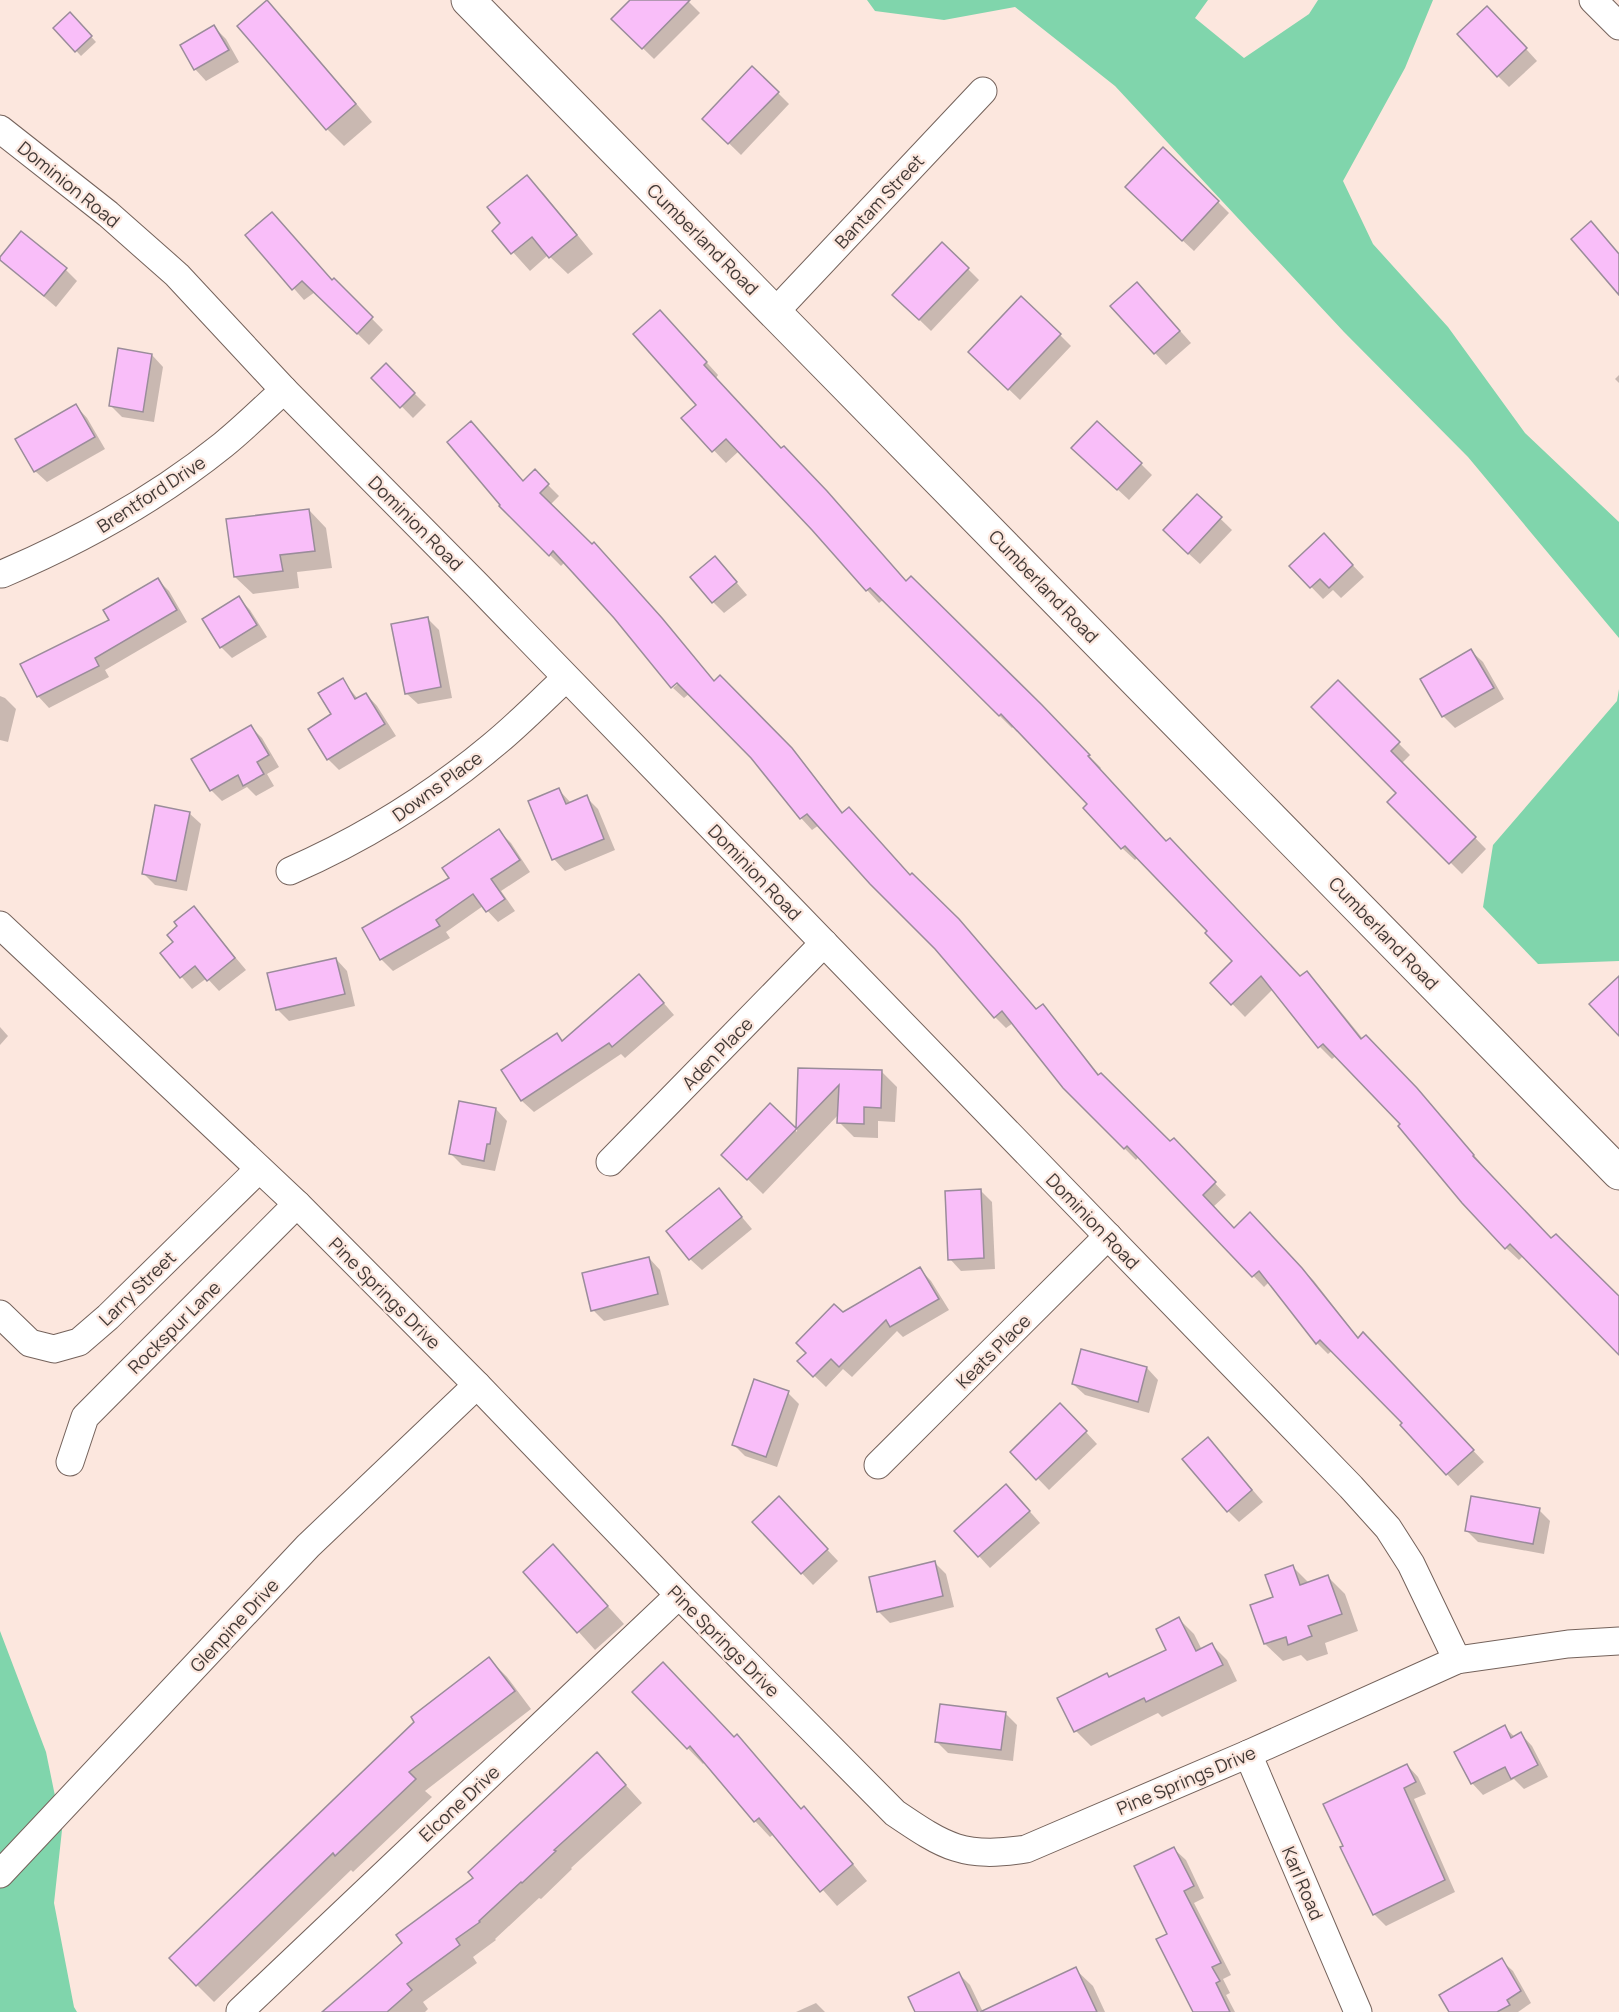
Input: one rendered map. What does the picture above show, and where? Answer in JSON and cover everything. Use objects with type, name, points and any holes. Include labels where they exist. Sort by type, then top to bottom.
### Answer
[{"type":"main road","name":"Cumberland Road","points":[[468,0],[1619,1173]]},
{"type":"street","points":[[1593,0],[1619,26]]},
{"type":"street","name":"Bantam Street","points":[[775,312],[982,91]]},
{"type":"street","name":"Dominion Road","points":[[0,129],[108,214],[177,275],[284,390],[1351,1487],[1388,1528],[1411,1564],[1457,1659]]},
{"type":"street","name":"Brentford Drive","points":[[2,574],[47,555],[118,519],[160,492],[224,445],[284,390]]},
{"type":"street","name":"Downs Place","points":[[290,871],[388,821],[439,787],[493,746],[566,678]]},
{"type":"street","name":"Pine Springs Drive","points":[[0,925],[297,1204],[477,1385],[679,1596],[895,1813],[936,1840],[965,1851],[996,1854],[1026,1849],[1248,1754],[1457,1659],[1569,1644],[1619,1641]]},
{"type":"street","name":"Aden Place","points":[[610,1162],[824,943]]},
{"type":"street","name":"Larry Street","points":[[0,1314],[30,1343],[54,1349],[79,1342],[108,1317],[260,1169]]},
{"type":"street","name":"Rockspur Lane","points":[[70,1462],[86,1417],[297,1204]]},
{"type":"street","name":"Keats Place","points":[[878,1466],[1108,1236]]},
{"type":"street","name":"Glenpine Drive","points":[[0,1874],[308,1546],[477,1385]]},
{"type":"street","name":"Elcone Drive","points":[[240,2011],[679,1596]]},
{"type":"street","name":"Karl Road","points":[[1248,1754],[1358,2012]]},
{"type":"green space","points":[[867,0],[1208,0],[1195,18],[1244,58],[1309,14],[1318,0],[1433,0],[1405,68],[1343,181],[1373,244],[1448,327],[1525,433],[1619,522],[1619,638],[1468,457],[1344,332],[1115,86],[1015,7],[944,20],[875,11]]},
{"type":"green space","points":[[1619,689],[1619,961],[1538,964],[1483,907],[1493,845],[1617,701]]},
{"type":"green space","points":[[0,1631],[46,1752],[62,1830],[54,1903],[74,2007],[77,2012],[0,2012]]},
{"type":"building","points":[[267,0],[356,104],[326,130],[237,26]]},
{"type":"building","points":[[630,0],[690,0],[642,49],[611,19]]},
{"type":"building","points":[[1487,6],[1527,48],[1497,77],[1457,34]]},
{"type":"building","points":[[70,12],[92,36],[75,52],[53,28]]},
{"type":"building","points":[[214,25],[229,50],[194,70],[180,45]]},
{"type":"building","points":[[752,66],[779,92],[728,144],[702,119]]},
{"type":"building","points":[[1163,147],[1219,201],[1182,241],[1125,187]]},
{"type":"building","points":[[527,175],[577,235],[549,258],[532,237],[511,254],[492,231],[500,223],[487,207]]},
{"type":"building","points":[[272,212],[332,280],[334,278],[373,317],[357,334],[302,281],[292,290],[245,235]]},
{"type":"building","points":[[1591,221],[1619,254],[1619,295],[1571,239]]},
{"type":"building","points":[[21,231],[67,268],[44,296],[0,260]]},
{"type":"building","points":[[942,242],[969,268],[919,320],[892,295]]},
{"type":"building","points":[[1137,282],[1180,331],[1154,354],[1110,306]]},
{"type":"building","points":[[1021,296],[1061,334],[1008,390],[968,352]]},
{"type":"building","points":[[660,310],[707,362],[704,365],[781,448],[784,446],[827,491],[906,581],[911,576],[1042,705],[1166,841],[1170,838],[1300,976],[1307,971],[1361,1039],[1366,1035],[1417,1088],[1473,1156],[1551,1238],[1556,1234],[1619,1296],[1619,1355],[1510,1244],[1505,1249],[1462,1203],[1398,1126],[1400,1124],[1323,1044],[1318,1048],[1261,976],[1231,1005],[1210,983],[1232,961],[1205,933],[1207,931],[1125,846],[1121,849],[1083,808],[1087,804],[1001,714],[999,716],[870,588],[866,591],[726,439],[712,452],[681,418],[696,405],[633,334]]},
{"type":"building","points":[[118,348],[152,354],[143,412],[109,406]]},
{"type":"building","points":[[386,363],[415,393],[400,408],[371,378]]},
{"type":"building","points":[[76,404],[95,437],[34,472],[15,439]]},
{"type":"building","points":[[471,421],[523,481],[535,469],[549,484],[540,493],[592,544],[594,542],[662,618],[714,681],[720,675],[792,748],[842,813],[849,807],[910,875],[912,873],[959,919],[1036,1009],[1043,1004],[1098,1075],[1101,1073],[1170,1141],[1174,1138],[1216,1182],[1203,1195],[1234,1228],[1250,1212],[1302,1268],[1358,1338],[1363,1332],[1474,1450],[1446,1475],[1400,1425],[1402,1423],[1320,1340],[1316,1344],[1259,1271],[1252,1277],[1127,1146],[1124,1149],[1063,1088],[1002,1011],[994,1018],[935,949],[870,884],[807,814],[800,819],[751,758],[677,683],[671,688],[614,618],[553,551],[549,556],[499,506],[447,442]]},
{"type":"building","points":[[1097,421],[1142,463],[1117,490],[1071,448]]},
{"type":"building","points":[[1197,494],[1222,517],[1188,554],[1163,530]]},
{"type":"building","points":[[309,509],[315,551],[280,555],[283,571],[234,577],[226,519]]},
{"type":"building","points":[[1324,533],[1353,565],[1329,588],[1320,579],[1310,588],[1289,566]]},
{"type":"building","points":[[715,556],[737,582],[712,603],[690,577]]},
{"type":"building","points":[[158,578],[177,610],[95,658],[99,666],[37,697],[20,664],[109,620],[103,610]]},
{"type":"building","points":[[239,596],[257,625],[220,648],[202,619]]},
{"type":"building","points":[[428,617],[441,687],[405,694],[391,624]]},
{"type":"building","points":[[1471,649],[1494,688],[1442,717],[1420,679]]},
{"type":"building","points":[[343,678],[355,699],[366,693],[385,724],[327,760],[308,729],[331,714],[318,693]]},
{"type":"building","points":[[1338,680],[1400,742],[1391,751],[1476,837],[1449,864],[1387,802],[1396,793],[1311,707]]},
{"type":"building","points":[[251,725],[269,755],[257,762],[264,774],[243,786],[238,775],[210,791],[191,759]]},
{"type":"building","points":[[559,788],[566,804],[587,795],[604,839],[552,860],[528,801]]},
{"type":"building","points":[[155,805],[190,812],[176,881],[142,874]]},
{"type":"building","points":[[499,829],[520,860],[491,879],[505,899],[486,912],[473,894],[436,920],[440,926],[380,960],[362,928],[449,878],[442,868]]},
{"type":"building","points":[[194,906],[235,958],[207,981],[195,966],[180,978],[160,953],[173,942],[167,935],[177,926],[174,922]]},
{"type":"building","points":[[336,958],[345,994],[276,1010],[267,973]]},
{"type":"building","points":[[639,974],[664,1003],[612,1047],[609,1043],[521,1101],[501,1070],[557,1033],[562,1041]]},
{"type":"building","points":[[1619,976],[1619,1036],[1589,1004]]},
{"type":"building","points":[[798,1068],[882,1070],[881,1108],[864,1107],[864,1124],[837,1123],[839,1085],[747,1180],[721,1155],[770,1103],[796,1128]]},
{"type":"building","points":[[459,1101],[496,1108],[490,1144],[487,1144],[484,1161],[449,1154]]},
{"type":"building","points":[[719,1188],[742,1217],[689,1260],[666,1231]]},
{"type":"building","points":[[981,1189],[984,1258],[948,1260],[945,1191]]},
{"type":"building","points":[[649,1257],[658,1294],[591,1311],[582,1273]]},
{"type":"building","points":[[920,1267],[939,1299],[890,1327],[886,1320],[839,1367],[831,1359],[813,1377],[797,1361],[806,1353],[796,1343],[834,1304],[843,1312]]},
{"type":"building","points":[[1081,1349],[1147,1367],[1138,1402],[1072,1384]]},
{"type":"building","points":[[754,1379],[789,1391],[766,1457],[732,1445]]},
{"type":"building","points":[[1060,1403],[1087,1431],[1036,1480],[1010,1452]]},
{"type":"building","points":[[1208,1437],[1252,1490],[1227,1512],[1182,1459]]},
{"type":"building","points":[[1006,1484],[1030,1511],[978,1557],[954,1531]]},
{"type":"building","points":[[779,1496],[828,1549],[801,1574],[752,1522]]},
{"type":"building","points":[[1471,1496],[1540,1508],[1533,1544],[1465,1531]]},
{"type":"building","points":[[553,1544],[608,1606],[577,1633],[523,1572]]},
{"type":"building","points":[[935,1561],[943,1596],[877,1612],[869,1577]]},
{"type":"building","points":[[1293,1565],[1300,1585],[1328,1575],[1342,1614],[1308,1626],[1312,1636],[1288,1645],[1286,1637],[1264,1644],[1250,1605],[1273,1597],[1265,1575]]},
{"type":"building","points":[[1179,1617],[1196,1651],[1212,1643],[1223,1665],[1146,1702],[1144,1698],[1074,1732],[1057,1698],[1107,1673],[1109,1677],[1166,1650],[1156,1629]]},
{"type":"building","points":[[489,1657],[515,1691],[409,1772],[416,1779],[335,1856],[333,1853],[196,1986],[169,1958],[414,1722],[411,1717]]},
{"type":"building","points":[[663,1662],[734,1737],[737,1734],[801,1809],[804,1806],[853,1864],[820,1892],[759,1818],[754,1822],[690,1746],[687,1749],[632,1692]]},
{"type":"building","points":[[940,1704],[1006,1712],[1001,1750],[935,1742]]},
{"type":"building","points":[[1505,1725],[1511,1738],[1521,1732],[1538,1765],[1511,1779],[1505,1767],[1471,1784],[1454,1752]]},
{"type":"building","points":[[597,1752],[626,1785],[554,1850],[556,1851],[480,1922],[456,1939],[460,1945],[407,1984],[412,1990],[387,2012],[322,2012],[402,1943],[396,1935],[473,1878],[468,1872]]},
{"type":"building","points":[[1407,1764],[1416,1782],[1404,1788],[1445,1880],[1373,1915],[1340,1847],[1343,1846],[1323,1804]]},
{"type":"building","points":[[1174,1847],[1194,1886],[1184,1891],[1221,1963],[1212,1967],[1220,1981],[1216,1983],[1230,2012],[1193,2012],[1156,1939],[1167,1934],[1134,1866]]},
{"type":"building","points":[[1502,1958],[1521,1991],[1507,2000],[1510,2005],[1497,2012],[1449,2012],[1439,1995]]},
{"type":"building","points":[[1076,1967],[1097,2012],[980,2012]]},
{"type":"building","points":[[959,1972],[978,2012],[915,2012],[908,1997]]}]
